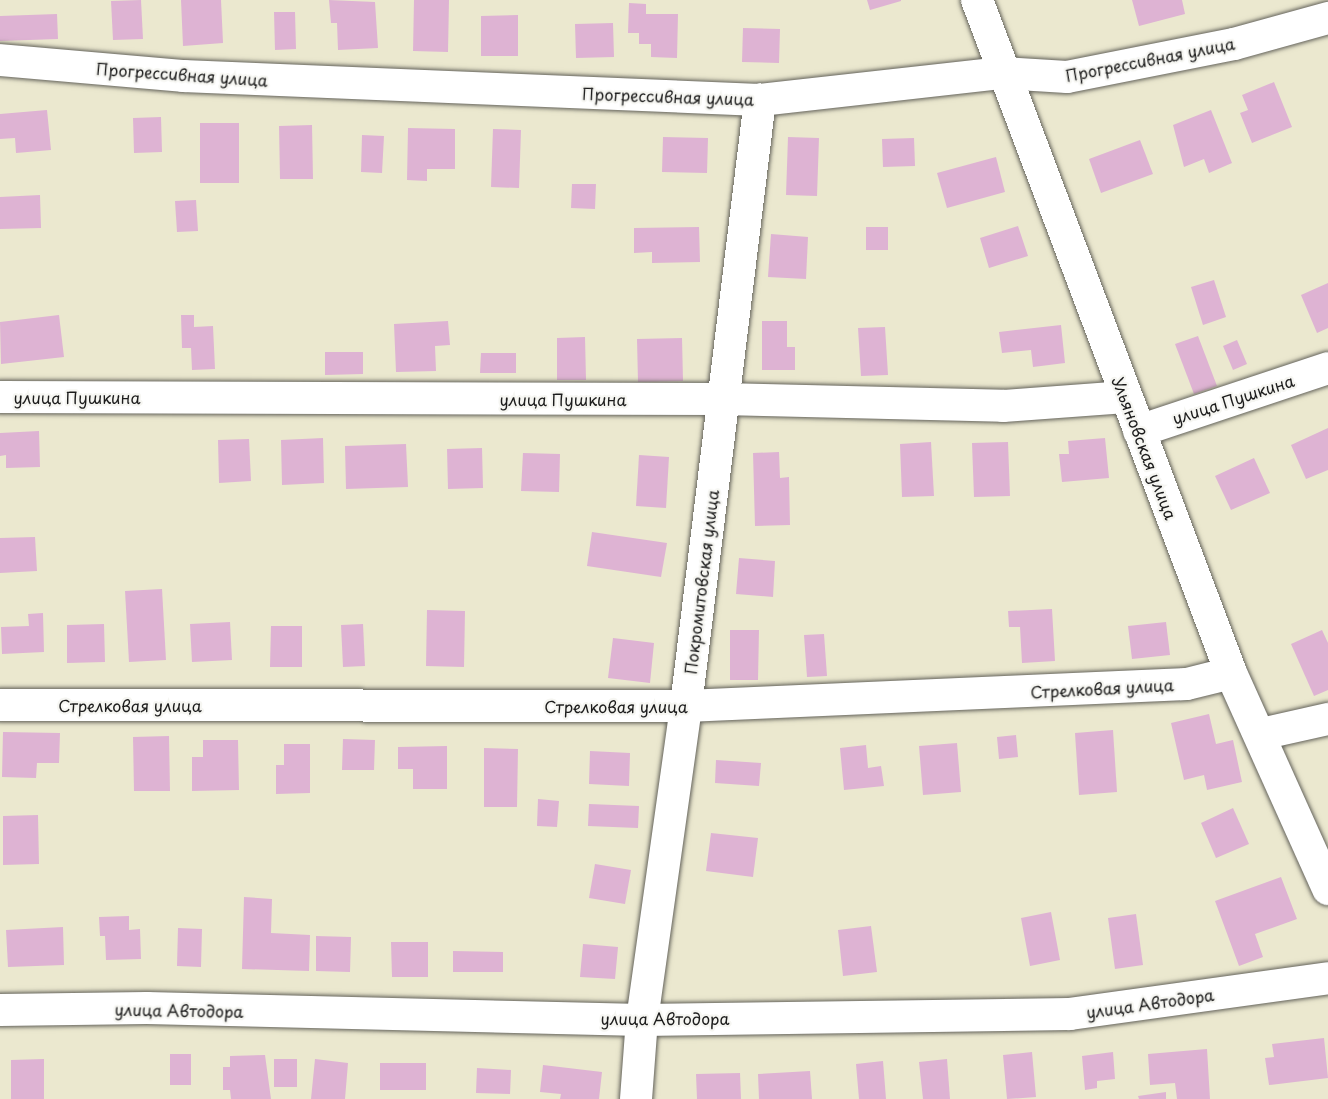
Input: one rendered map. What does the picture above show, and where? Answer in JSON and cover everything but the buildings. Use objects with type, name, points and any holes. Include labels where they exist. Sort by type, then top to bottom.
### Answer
[{"type":"street","name":"Ульяновская улица","points":[[977,0],[1002,73],[1231,673],[1261,734],[1328,890]]},
{"type":"street","name":"Прогрессивная улица","points":[[0,60],[183,76],[760,100],[1002,73],[1066,77],[1234,44],[1328,18]]},
{"type":"street","name":"Покромитовская улица","points":[[636,1099],[642,1020],[686,706],[760,100]]},
{"type":"street","name":"улица Пушкина","points":[[1139,431],[1328,368]]},
{"type":"street","name":"улица Пушкина","points":[[0,397],[722,399],[1003,406],[1126,396]]},
{"type":"street","name":"Стрелковая улица","points":[[0,705],[686,706],[1187,684],[1231,673]]},
{"type":"street","points":[[1261,734],[1328,719]]},
{"type":"street","name":"улица Автодора","points":[[0,1011],[158,1008],[642,1020],[1070,1014],[1328,978]]}]
